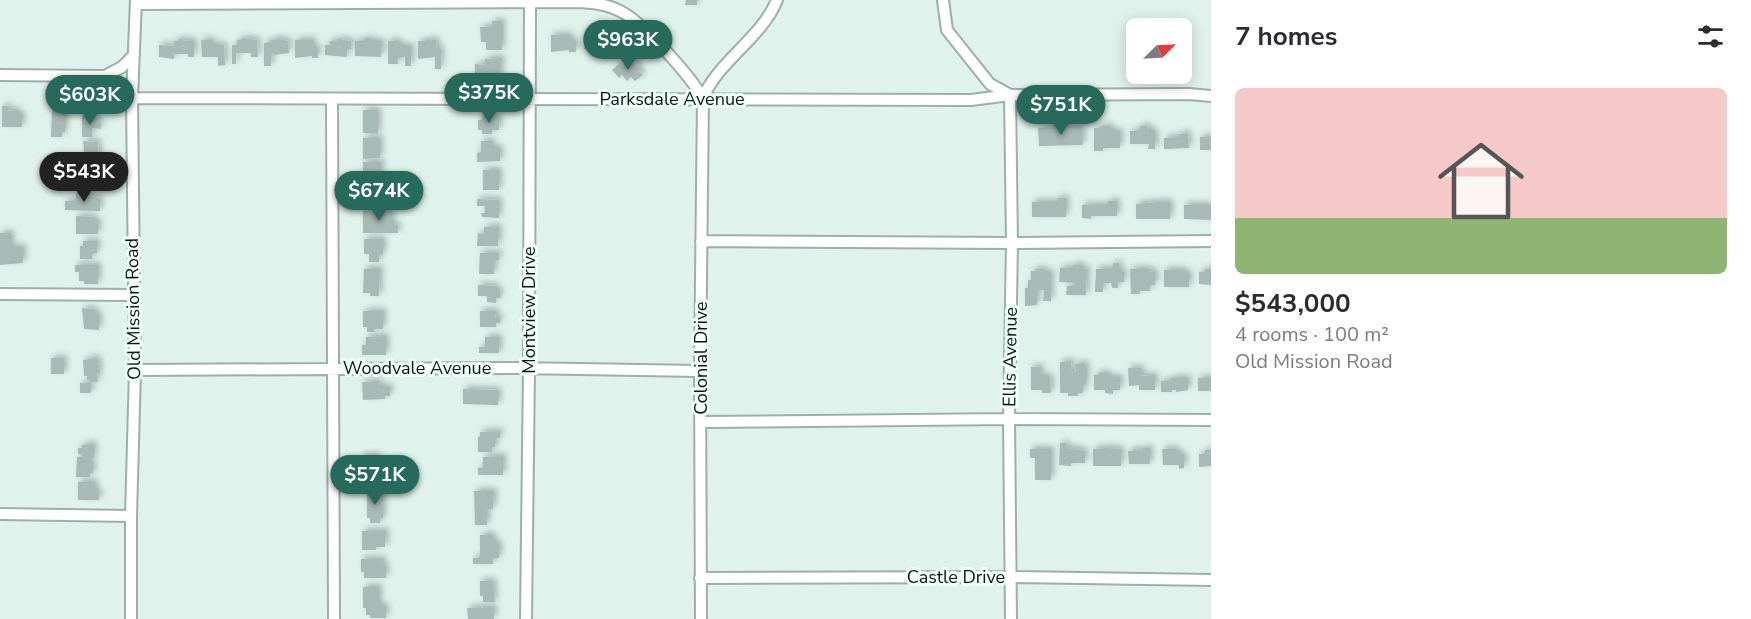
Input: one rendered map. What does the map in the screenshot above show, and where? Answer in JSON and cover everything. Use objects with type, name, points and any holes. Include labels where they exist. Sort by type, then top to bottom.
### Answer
[{"type":"street","points":[[704,98],[709,83],[762,27],[777,0]]},
{"type":"street","points":[[943,0],[947,30],[990,84],[1010,95]]},
{"type":"street","points":[[136,2],[579,2],[601,4],[620,11],[637,23],[692,80],[704,98]]},
{"type":"street","name":"Old Mission Road","points":[[131,619],[135,370],[132,295],[132,98],[136,2]]},
{"type":"street","name":"Montview Drive","points":[[525,619],[529,368],[530,2]]},
{"type":"street","points":[[0,75],[105,76],[122,67],[134,55]]},
{"type":"street","points":[[105,76],[114,87],[132,98]]},
{"type":"street","name":"Parksdale Avenue","points":[[132,98],[971,100],[1010,95],[1189,94],[1211,96]]},
{"type":"street","name":"Ellis Avenue","points":[[1010,95],[1011,619]]},
{"type":"street","name":"Colonial Drive","points":[[701,619],[700,371],[704,98]]},
{"type":"street","points":[[332,100],[334,619]]},
{"type":"street","points":[[701,241],[1012,243],[1211,241]]},
{"type":"street","points":[[0,294],[132,295]]},
{"type":"street","name":"Woodvale Avenue","points":[[135,370],[529,368],[700,371]]},
{"type":"street","points":[[701,422],[1211,420]]},
{"type":"street","points":[[0,514],[131,516]]},
{"type":"street","name":"Castle Drive","points":[[700,578],[1011,576],[1211,580]]},
{"type":"building","points":[[686,0],[697,0],[697,5],[685,5]]},
{"type":"building","points":[[492,21],[502,21],[502,50],[486,50],[486,42],[481,42],[480,27],[492,27]]},
{"type":"building","points":[[551,35],[570,35],[570,41],[576,41],[576,52],[569,52],[569,50],[551,52]]},
{"type":"building","points":[[587,35],[607,41],[606,54],[584,49]]},
{"type":"building","points":[[242,38],[257,40],[258,57],[251,57],[251,53],[236,53],[236,64],[232,64],[232,45],[237,45],[237,40],[242,40]]},
{"type":"building","points":[[365,38],[370,38],[370,41],[382,41],[381,57],[355,56],[355,41],[365,41]]},
{"type":"building","points":[[179,39],[194,40],[194,57],[188,57],[188,54],[174,54],[174,59],[159,57],[159,45],[174,46],[174,41],[179,41]]},
{"type":"building","points":[[279,39],[288,41],[289,53],[274,55],[271,53],[271,66],[264,66],[264,43]]},
{"type":"building","points":[[338,39],[351,41],[351,49],[347,50],[347,57],[325,55],[325,45],[330,45],[330,41],[338,41]]},
{"type":"building","points":[[201,40],[212,40],[212,45],[224,45],[225,65],[218,66],[218,57],[202,57]]},
{"type":"building","points":[[295,40],[313,40],[313,48],[318,48],[318,58],[312,58],[312,56],[295,58]]},
{"type":"building","points":[[437,40],[436,49],[441,49],[441,69],[435,69],[435,57],[418,59],[418,41]]},
{"type":"building","points":[[388,41],[399,41],[399,46],[411,46],[411,66],[405,66],[405,57],[398,58],[398,64],[388,64]]},
{"type":"building","points":[[502,58],[499,81],[475,81],[475,64],[485,65],[485,59]]},
{"type":"building","points":[[630,59],[641,67],[638,70],[643,75],[635,81],[631,77],[627,81],[622,75],[619,78],[612,70],[619,64],[622,67]]},
{"type":"building","points":[[2,106],[8,106],[8,111],[17,110],[17,114],[22,114],[22,127],[2,127]]},
{"type":"building","points":[[52,107],[59,107],[59,112],[65,112],[65,132],[62,132],[62,137],[51,137]]},
{"type":"building","points":[[363,110],[378,110],[378,134],[363,133]]},
{"type":"building","points":[[82,116],[97,117],[97,122],[101,122],[101,129],[92,128],[92,137],[82,137]]},
{"type":"building","points":[[482,116],[500,116],[499,130],[492,130],[492,134],[482,134],[482,130],[478,130],[478,120],[482,120]]},
{"type":"building","points":[[1053,124],[1082,127],[1083,145],[1039,146],[1038,128],[1053,128]]},
{"type":"building","points":[[1102,126],[1110,126],[1110,131],[1120,131],[1120,148],[1103,148],[1103,151],[1094,151],[1094,128],[1102,128]]},
{"type":"building","points":[[1140,126],[1147,126],[1149,131],[1155,131],[1155,149],[1148,149],[1149,144],[1130,144],[1130,131],[1140,131]]},
{"type":"building","points":[[1188,133],[1189,148],[1164,149],[1164,138],[1179,137],[1179,134]]},
{"type":"building","points":[[1200,137],[1211,137],[1211,150],[1200,150]]},
{"type":"building","points":[[363,138],[380,138],[380,158],[363,159]]},
{"type":"building","points":[[83,141],[98,142],[99,161],[85,161]]},
{"type":"building","points":[[481,141],[492,141],[492,148],[500,148],[500,161],[477,162],[477,153],[481,152]]},
{"type":"building","points":[[363,162],[381,162],[381,182],[363,182]]},
{"type":"building","points":[[85,166],[99,166],[99,186],[85,186]]},
{"type":"building","points":[[483,170],[499,170],[499,190],[483,190]]},
{"type":"building","points":[[363,187],[378,187],[378,208],[363,208]]},
{"type":"building","points":[[77,191],[87,191],[87,196],[100,198],[100,211],[65,210],[65,201],[75,201]]},
{"type":"building","points":[[1058,198],[1066,198],[1066,217],[1032,217],[1032,202],[1058,202]]},
{"type":"building","points":[[477,199],[499,200],[499,218],[482,217],[481,213],[485,213],[485,206],[477,206]]},
{"type":"building","points":[[1108,201],[1117,201],[1117,216],[1082,218],[1082,205],[1108,205]]},
{"type":"building","points":[[1170,202],[1170,219],[1136,219],[1136,204]]},
{"type":"building","points":[[1184,205],[1211,205],[1211,220],[1184,219]]},
{"type":"building","points":[[363,211],[392,211],[392,225],[398,225],[398,233],[363,233]]},
{"type":"building","points":[[76,216],[93,217],[93,221],[98,221],[98,234],[76,234]]},
{"type":"building","points":[[484,227],[499,227],[498,246],[477,246],[478,233],[484,234]]},
{"type":"building","points":[[0,233],[11,233],[11,247],[23,247],[23,263],[0,265]]},
{"type":"building","points":[[364,239],[383,239],[383,254],[379,254],[379,262],[369,262],[369,254],[364,254]]},
{"type":"building","points":[[83,241],[97,241],[97,253],[92,254],[92,259],[80,259],[80,246],[83,246]]},
{"type":"building","points":[[480,253],[499,253],[499,260],[494,260],[494,274],[479,274]]},
{"type":"building","points":[[1113,263],[1119,263],[1119,272],[1124,272],[1124,282],[1118,282],[1118,288],[1112,288],[1111,283],[1103,283],[1103,292],[1095,292],[1096,269],[1113,269]]},
{"type":"building","points":[[75,265],[98,265],[98,284],[84,284],[84,281],[79,281],[79,272],[75,272]]},
{"type":"building","points":[[1073,265],[1081,265],[1081,268],[1087,269],[1086,295],[1066,295],[1067,286],[1076,286],[1076,283],[1059,282],[1060,268],[1073,268]]},
{"type":"building","points":[[364,269],[380,269],[379,296],[363,293]]},
{"type":"building","points":[[1036,269],[1051,272],[1051,301],[1043,301],[1044,290],[1037,290],[1037,305],[1025,306],[1025,288],[1028,288],[1028,280],[1031,280],[1031,271],[1036,271]]},
{"type":"building","points":[[1130,269],[1155,271],[1155,285],[1150,285],[1150,291],[1131,294]]},
{"type":"building","points":[[1205,269],[1211,269],[1211,285],[1199,284],[1199,272],[1205,272]]},
{"type":"building","points":[[1164,270],[1183,270],[1183,273],[1189,273],[1189,287],[1164,287]]},
{"type":"building","points":[[478,285],[496,286],[496,291],[500,291],[500,298],[496,298],[496,303],[487,302],[487,296],[478,296]]},
{"type":"building","points":[[82,308],[94,309],[94,314],[99,314],[99,330],[84,329]]},
{"type":"building","points":[[363,311],[383,311],[383,329],[367,332],[367,327],[363,327]]},
{"type":"building","points":[[480,311],[496,311],[495,317],[500,317],[500,323],[496,323],[496,327],[480,327]]},
{"type":"building","points":[[386,336],[386,355],[362,355],[362,345],[366,345],[366,337]]},
{"type":"building","points":[[485,337],[499,337],[499,353],[479,353],[479,347],[485,347]]},
{"type":"building","points":[[51,358],[64,358],[64,374],[51,374]]},
{"type":"building","points":[[97,358],[100,372],[97,372],[98,382],[90,382],[87,376],[84,376],[83,360]]},
{"type":"building","points":[[1071,361],[1072,373],[1076,372],[1075,364],[1084,363],[1086,366],[1086,384],[1084,384],[1083,393],[1078,393],[1078,396],[1060,393],[1060,362]]},
{"type":"building","points":[[1031,367],[1041,367],[1041,373],[1038,376],[1050,376],[1051,393],[1031,390]]},
{"type":"building","points":[[1128,368],[1141,368],[1141,376],[1155,375],[1155,390],[1139,390],[1139,385],[1129,386]]},
{"type":"building","points":[[1099,373],[1108,373],[1108,377],[1120,377],[1120,390],[1113,390],[1113,394],[1105,393],[1105,390],[1094,390],[1094,375],[1099,375]]},
{"type":"building","points":[[1171,378],[1188,378],[1188,390],[1161,392],[1161,381],[1171,381]]},
{"type":"building","points":[[1198,378],[1211,378],[1211,391],[1198,391]]},
{"type":"building","points":[[379,381],[380,387],[390,387],[390,396],[385,396],[385,399],[363,400],[362,382]]},
{"type":"building","points":[[80,383],[91,383],[91,393],[80,393]]},
{"type":"building","points":[[463,389],[498,390],[498,405],[463,404]]},
{"type":"building","points":[[500,431],[500,438],[495,438],[495,447],[492,447],[492,452],[478,452],[480,432]]},
{"type":"building","points":[[1060,443],[1066,443],[1066,448],[1085,451],[1085,463],[1071,463],[1071,466],[1059,465]]},
{"type":"building","points":[[94,444],[94,458],[90,458],[90,463],[93,463],[93,473],[90,473],[90,477],[76,477],[77,457],[82,457],[82,454],[78,454],[78,448],[82,448],[82,445]]},
{"type":"building","points":[[1143,448],[1150,448],[1150,464],[1129,464],[1128,451],[1133,451],[1133,449],[1143,451]]},
{"type":"building","points":[[1030,449],[1051,449],[1051,480],[1035,480],[1035,458],[1030,458]]},
{"type":"building","points":[[1093,449],[1121,449],[1121,466],[1093,466]]},
{"type":"building","points":[[1162,449],[1176,449],[1179,455],[1184,455],[1184,468],[1179,469],[1179,465],[1163,465]]},
{"type":"building","points":[[1205,450],[1211,450],[1211,466],[1199,467],[1199,454],[1205,454]]},
{"type":"building","points":[[362,456],[379,456],[378,462],[375,462],[375,475],[362,475],[361,480],[353,479],[353,470],[361,470]]},
{"type":"building","points":[[503,456],[503,475],[478,475],[478,468],[483,468],[483,457]]},
{"type":"building","points":[[78,482],[95,482],[95,491],[99,491],[99,500],[78,500]]},
{"type":"building","points":[[367,490],[383,491],[383,518],[380,523],[370,523],[370,518],[367,518]]},
{"type":"building","points":[[474,491],[494,491],[493,509],[487,509],[487,525],[475,525]]},
{"type":"building","points":[[362,531],[386,531],[385,547],[376,547],[376,550],[362,550]]},
{"type":"building","points":[[480,535],[493,535],[493,543],[499,543],[499,558],[493,558],[493,564],[473,564],[473,558],[480,557]]},
{"type":"building","points":[[361,559],[383,559],[386,578],[364,578],[364,572],[361,572]]},
{"type":"building","points":[[480,581],[493,581],[495,602],[483,602],[483,596],[480,596]]},
{"type":"building","points":[[363,587],[379,587],[379,606],[386,606],[386,618],[370,618],[370,615],[366,615],[366,608],[363,608]]},
{"type":"building","points":[[494,607],[494,619],[468,619],[467,608]]}]
